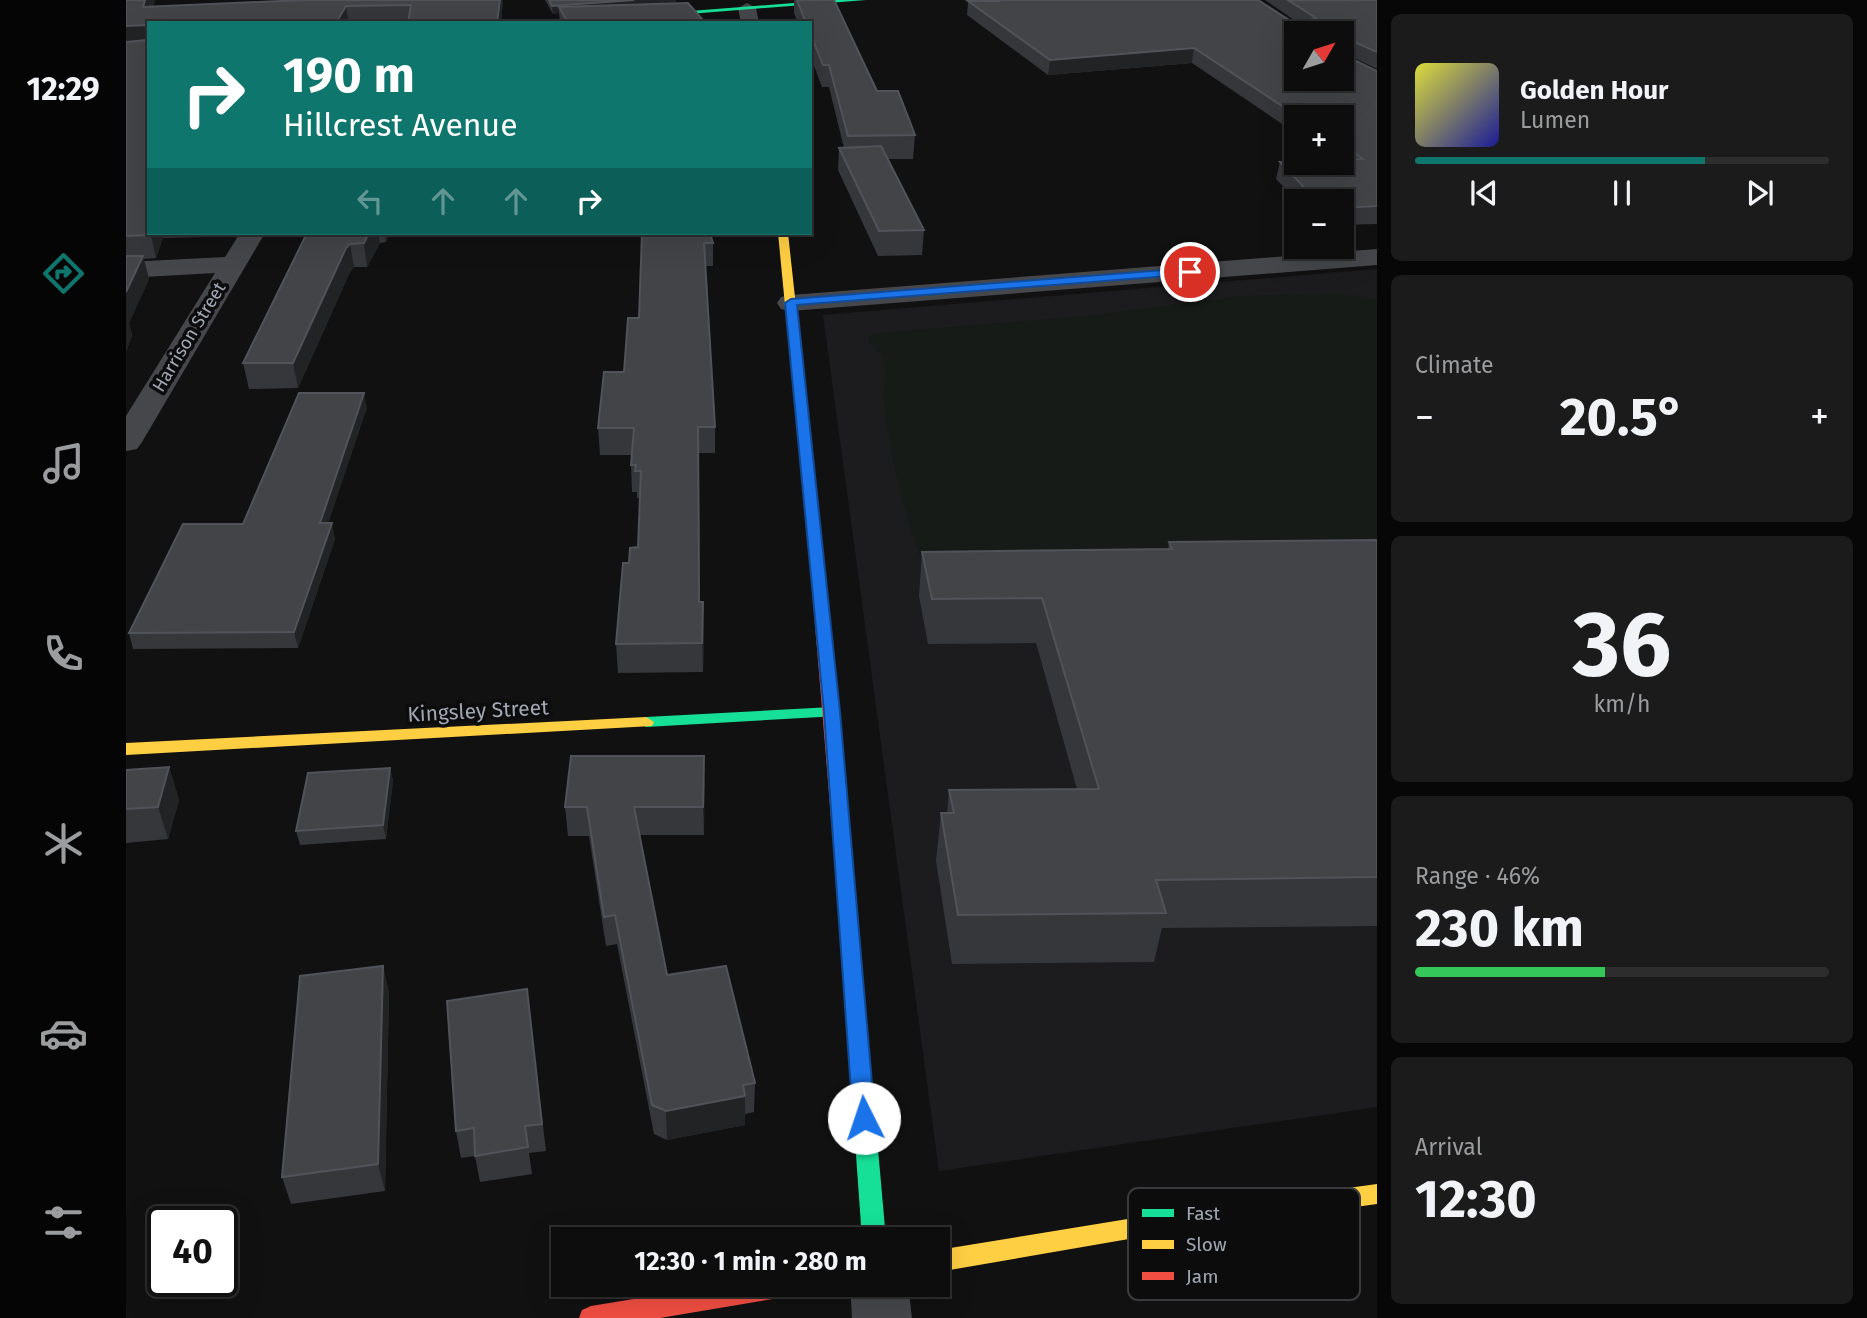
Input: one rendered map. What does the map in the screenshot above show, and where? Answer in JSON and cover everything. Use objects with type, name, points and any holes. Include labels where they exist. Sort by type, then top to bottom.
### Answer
[{"type":"street","points":[[593,21],[748,15],[862,0]]},
{"type":"street","name":"Harrison Street","points":[[126,442],[251,235]]},
{"type":"street","points":[[783,235],[832,712],[873,1227]]},
{"type":"street","points":[[791,303],[1377,257]]},
{"type":"street","points":[[126,270],[233,264]]},
{"type":"street","name":"Kingsley Street","points":[[126,749],[832,712]]},
{"type":"street","points":[[950,1259],[1128,1229]]},
{"type":"street","points":[[591,1318],[718,1297]]},
{"type":"street","points":[[880,1297],[882,1318]]},
{"type":"shaded area","points":[[1377,269],[1377,1107],[939,1171],[823,315]]},
{"type":"shaded area","points":[[1340,293],[1377,299],[1377,555],[945,568],[919,554],[893,460],[884,402],[883,360],[868,338],[875,333],[1086,316],[1240,296]]},
{"type":"building","points":[[126,0],[145,0],[143,7],[303,0],[500,0],[497,21],[408,21],[411,5],[346,6],[337,21],[147,21],[147,25],[126,26]]},
{"type":"building","points":[[549,0],[634,0],[552,6]]},
{"type":"building","points":[[797,0],[834,0],[877,91],[898,91],[915,135],[848,136],[829,65],[823,65],[812,38],[812,21],[805,21]]},
{"type":"building","points":[[1258,0],[1291,21],[1284,21],[1284,91],[1354,91],[1354,60],[1377,71],[1377,206],[1354,207],[1354,189],[1306,189],[1292,175],[1354,175],[1354,159],[1363,159],[1354,153],[1354,105],[1284,105],[1284,107],[1194,48],[1050,60],[968,1]]},
{"type":"building","points":[[1288,0],[1377,0],[1377,52],[1354,42],[1354,21],[1308,21],[1316,18]]},
{"type":"building","points":[[688,3],[702,19],[567,21],[559,7]]},
{"type":"building","points":[[147,40],[147,235],[151,235],[126,236],[126,42]]},
{"type":"building","points":[[881,146],[924,230],[879,231],[839,148]]},
{"type":"building","points":[[306,235],[368,235],[364,243],[350,244],[346,248],[293,363],[243,363]]},
{"type":"building","points":[[642,235],[711,235],[713,243],[704,243],[715,427],[698,427],[699,602],[703,602],[702,643],[616,644],[623,563],[629,563],[630,548],[638,547],[641,471],[635,471],[636,465],[631,465],[634,428],[598,428],[604,372],[624,372],[628,318],[639,318]]},
{"type":"building","points":[[126,256],[143,256],[126,292]]},
{"type":"building","points":[[299,393],[364,393],[320,523],[332,523],[294,632],[129,633],[183,524],[243,524]]},
{"type":"building","points":[[1377,540],[1377,877],[1156,880],[1166,913],[958,915],[941,813],[954,813],[949,790],[1099,789],[1042,598],[932,599],[922,552],[1172,549],[1169,542]]},
{"type":"building","points":[[571,756],[704,756],[703,807],[634,807],[667,975],[726,966],[755,1083],[743,1085],[745,1096],[666,1111],[652,1105],[615,915],[604,917],[587,807],[565,807]]},
{"type":"building","points":[[169,767],[158,807],[126,809],[126,770]]},
{"type":"building","points":[[390,768],[383,825],[296,831],[308,773]]},
{"type":"building","points":[[383,966],[378,1164],[282,1177],[300,976]]},
{"type":"building","points":[[527,989],[542,1124],[525,1126],[528,1147],[475,1156],[474,1128],[456,1131],[447,1001]]},
{"type":"traffic: fast","points":[[569,21],[862,0]]},
{"type":"traffic: fast","points":[[646,722],[832,712]]},
{"type":"traffic: fast","points":[[847,902],[873,1227]]},
{"type":"traffic: slow","points":[[783,235],[817,564]]},
{"type":"traffic: slow","points":[[126,749],[646,722]]},
{"type":"traffic: slow","points":[[1360,1196],[1377,1194]]},
{"type":"traffic: slow","points":[[950,1259],[1128,1229]]},
{"type":"traffic: jam","points":[[817,564],[847,902]]},
{"type":"traffic: jam","points":[[591,1318],[718,1297]]},
{"type":"route","points":[[864,1118],[832,712],[791,303],[1190,272]]}]
